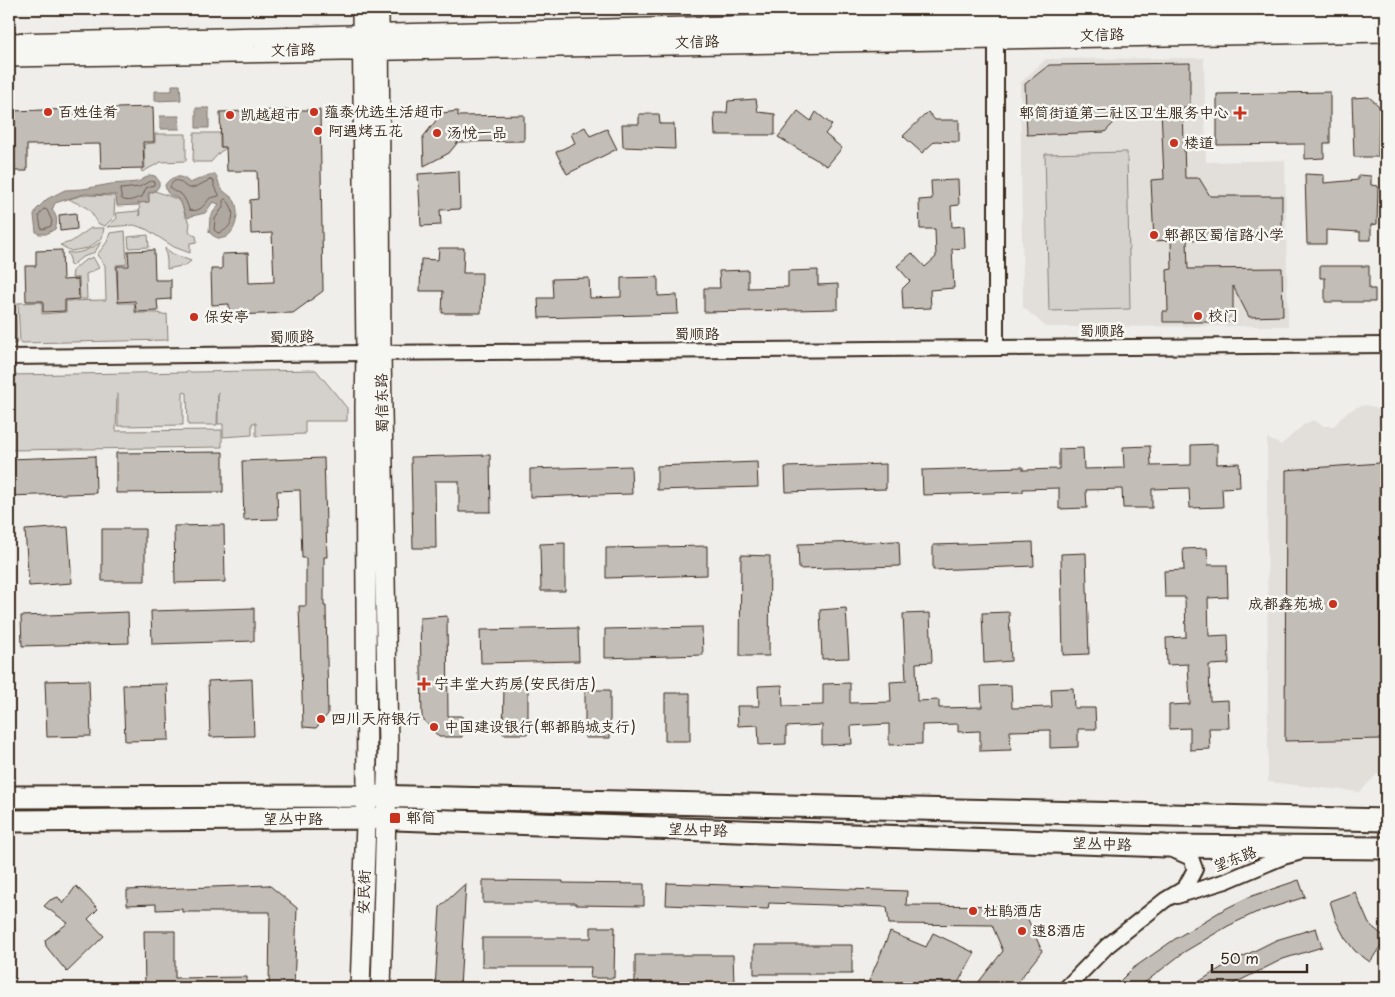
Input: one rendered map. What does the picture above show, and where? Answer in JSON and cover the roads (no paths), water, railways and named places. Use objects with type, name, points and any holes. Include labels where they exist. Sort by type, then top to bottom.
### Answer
[{"type":"main road","name":"蜀信东路","points":[[362,9],[370,42],[374,353],[388,747],[377,796]]},
{"type":"main road","name":"蜀信东路","points":[[370,42],[379,9]]},
{"type":"main road","points":[[9,43],[370,42],[945,21],[1386,13]]},
{"type":"main road","name":"文信路","points":[[9,57],[370,42],[1386,32]]},
{"type":"main road","name":"望丛中路","points":[[9,797],[377,796],[1386,820]]},
{"type":"main road","name":"安民街","points":[[360,988],[377,796]]},
{"type":"main road","name":"望丛中路","points":[[9,821],[376,818],[1166,846],[1386,848]]},
{"type":"main road","name":"安民街","points":[[376,818],[380,988]]},
{"type":"street","points":[[996,37],[996,348]]},
{"type":"street","name":"蜀顺路","points":[[9,357],[1386,345]]},
{"type":"street","name":"望东路","points":[[1066,988],[1107,946],[1165,900],[1186,888],[1195,869],[1191,858],[1166,846]]},
{"type":"street","name":"望东路","points":[[1165,900],[1226,881],[1283,858],[1316,848]]},
{"type":"water","points":[[172,85],[180,85],[181,100],[155,101],[155,91],[172,91]]},
{"type":"water","points":[[196,108],[209,108],[209,128],[196,128]]},
{"type":"water","points":[[160,116],[179,116],[180,129],[160,129]]},
{"type":"water","points":[[215,174],[221,188],[235,202],[237,212],[231,232],[227,237],[222,238],[216,237],[209,232],[210,217],[219,204],[213,202],[205,213],[188,218],[180,201],[169,194],[165,185],[171,179],[177,177],[183,178],[190,183]]},
{"type":"water","points":[[150,175],[155,176],[159,181],[159,186],[156,190],[148,193],[149,202],[138,203],[138,205],[117,206],[116,195],[84,194],[55,203],[52,210],[56,219],[55,229],[46,234],[36,232],[34,215],[36,210],[47,199],[65,190],[138,182]]},
{"type":"place","name":"百姓佳肴","points":[[48,112]]},
{"type":"place","name":"蕴泰优选生活超市","points":[[314,112]]},
{"type":"place","name":"郫筒街道第二社区卫生服务中心","points":[[1240,113]]},
{"type":"place","name":"凯越超市","points":[[230,115]]},
{"type":"place","name":"阿遇烤五花","points":[[318,131]]},
{"type":"place","name":"汤悦一品","points":[[437,133]]},
{"type":"place","name":"楼道","points":[[1174,143]]},
{"type":"place","name":"郫都区蜀信路小学","points":[[1154,235]]},
{"type":"place","name":"校门","points":[[1198,316]]},
{"type":"place","name":"保安亭","points":[[194,317]]},
{"type":"place","name":"成都鑫苑城","points":[[1333,604]]},
{"type":"place","name":"宁丰堂大药房(安民街店)","points":[[424,684]]},
{"type":"place","name":"四川天府银行","points":[[321,719]]},
{"type":"place","name":"中国建设银行(郫都鹃城支行)","points":[[434,727]]},
{"type":"place","name":"郫筒","points":[[395,818]]},
{"type":"place","name":"杜鹃酒店","points":[[973,911]]},
{"type":"place","name":"速8酒店","points":[[1022,931]]}]
